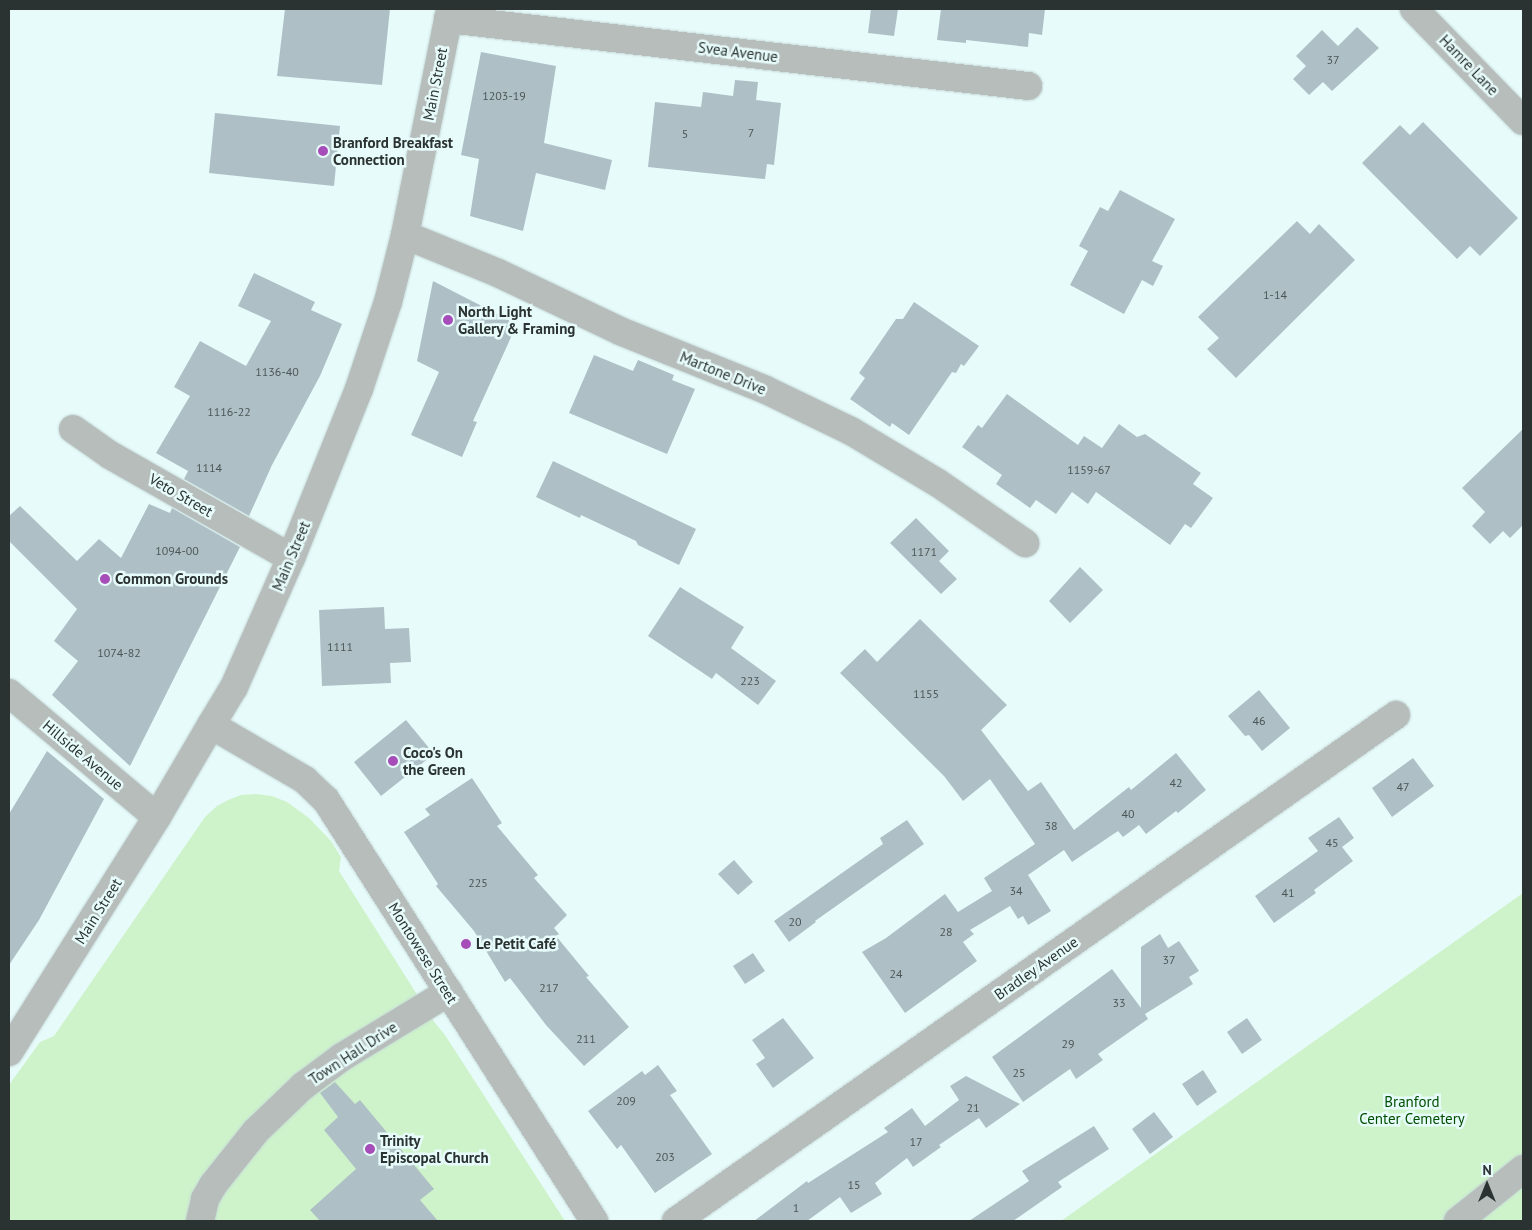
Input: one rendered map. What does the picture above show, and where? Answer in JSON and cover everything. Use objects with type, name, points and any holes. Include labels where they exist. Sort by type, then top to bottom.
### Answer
[{"type":"street","name":"Hamre Lane","points":[[1414,9],[1523,121]]},
{"type":"street","name":"Svea Avenue","points":[[449,14],[1028,86]]},
{"type":"street","name":"Main Street","points":[[9,1052],[212,726],[234,686],[291,558],[364,375],[388,302],[405,235],[449,14]]},
{"type":"street","name":"Martone Drive","points":[[405,235],[498,272],[620,331],[766,390],[851,431],[938,483],[1025,543]]},
{"type":"street","name":"Veto Street","points":[[73,429],[110,455],[291,558]]},
{"type":"street","name":"Hillside Avenue","points":[[9,693],[157,817]]},
{"type":"street","name":"Bradley Avenue","points":[[676,1221],[1396,715]]},
{"type":"street","name":"Montowese Street","points":[[212,726],[305,780],[319,792],[594,1221]]},
{"type":"street","name":"Town Hall Drive","points":[[200,1221],[205,1199],[214,1185],[256,1131],[303,1086],[336,1062],[448,992]]},
{"type":"street","points":[[1458,1221],[1523,1168]]},
{"type":"green space","points":[[241,795],[272,796],[287,802],[309,818],[331,841],[341,857],[339,871],[435,1023],[445,1035],[565,1221],[9,1221],[9,1085],[40,1042],[54,1036],[205,817],[217,806],[228,800]]},
{"type":"green space","name":"Branford Center Cemetery","points":[[1523,893],[1523,1221],[1061,1221]]},
{"type":"building","points":[[285,9],[390,9],[382,85],[277,76]]},
{"type":"building","points":[[871,9],[898,9],[894,36],[868,33]]},
{"type":"building","points":[[941,9],[1045,9],[1042,35],[1029,33],[1028,47],[966,40],[966,43],[937,40]]},
{"type":"building","points":[[1357,27],[1379,48],[1332,91],[1323,82],[1309,95],[1293,79],[1306,66],[1296,56],[1322,30],[1338,46]]},
{"type":"building","points":[[481,52],[556,66],[544,143],[612,160],[605,190],[536,173],[523,231],[470,216],[479,159],[461,155]]},
{"type":"building","points":[[735,80],[758,82],[756,100],[781,103],[774,165],[767,164],[765,179],[648,167],[655,102],[701,107],[703,92],[733,96]]},
{"type":"building","points":[[215,113],[340,126],[334,186],[209,173]]},
{"type":"building","points":[[1423,122],[1518,218],[1480,256],[1470,246],[1457,259],[1362,163],[1400,125],[1410,135]]},
{"type":"building","points":[[1120,190],[1175,219],[1152,261],[1163,266],[1153,286],[1142,280],[1124,314],[1070,285],[1088,251],[1079,246],[1100,207],[1108,211]]},
{"type":"building","points":[[1297,221],[1310,234],[1319,224],[1355,260],[1236,378],[1207,349],[1219,338],[1198,317]]},
{"type":"building","points":[[254,273],[315,302],[311,310],[342,324],[320,376],[272,465],[249,516],[184,479],[188,471],[156,453],[190,396],[174,387],[200,341],[246,366],[271,321],[238,306]]},
{"type":"building","points":[[433,281],[517,324],[473,421],[477,422],[462,457],[411,435],[439,372],[417,361]]},
{"type":"building","points":[[914,302],[979,346],[964,366],[961,364],[956,373],[952,372],[909,435],[892,423],[890,427],[850,399],[865,378],[859,373],[896,319],[903,319]]},
{"type":"building","points":[[594,355],[633,371],[638,360],[674,375],[672,380],[695,389],[667,454],[569,413]]},
{"type":"building","points":[[1007,394],[1078,445],[1084,436],[1102,448],[1119,424],[1137,437],[1145,434],[1201,473],[1193,484],[1213,498],[1191,528],[1185,524],[1170,545],[1096,492],[1088,504],[1072,492],[1056,514],[1036,500],[1030,508],[996,484],[1002,475],[962,447],[978,425],[982,428]]},
{"type":"building","points":[[1523,429],[1523,525],[1510,538],[1503,531],[1490,544],[1472,526],[1485,512],[1462,488]]},
{"type":"building","points":[[553,461],[696,529],[679,565],[638,545],[636,541],[581,515],[580,518],[536,497]]},
{"type":"building","points":[[149,504],[170,513],[172,508],[240,547],[130,766],[52,695],[78,661],[54,641],[77,609],[9,541],[9,516],[20,506],[77,561],[99,539],[121,558]]},
{"type":"building","points":[[916,518],[949,551],[939,561],[957,579],[941,594],[890,543]]},
{"type":"building","points":[[1080,567],[1103,590],[1070,623],[1049,601]]},
{"type":"building","points":[[680,587],[744,627],[731,648],[776,681],[758,705],[716,673],[712,679],[648,636]]},
{"type":"building","points":[[384,607],[385,629],[409,628],[411,662],[390,663],[391,683],[322,686],[319,610]]},
{"type":"building","points":[[920,619],[1007,705],[981,730],[1028,791],[1041,782],[1074,830],[1129,787],[1131,790],[1176,753],[1206,790],[1178,813],[1176,811],[1146,834],[1139,825],[1123,837],[1118,831],[1072,862],[1064,850],[1028,875],[1051,911],[1028,925],[1023,916],[1018,919],[1010,906],[970,930],[974,934],[963,942],[977,961],[905,1013],[862,952],[886,938],[945,894],[958,912],[992,891],[984,878],[1035,844],[990,779],[963,801],[944,776],[840,673],[865,649],[877,662]]},
{"type":"building","points":[[1259,690],[1290,728],[1262,751],[1249,735],[1245,736],[1228,716]]},
{"type":"building","points":[[406,720],[434,754],[381,796],[354,762]]},
{"type":"building","points":[[47,751],[104,799],[39,920],[9,965],[9,814]]},
{"type":"building","points":[[1413,758],[1434,786],[1392,817],[1372,788]]},
{"type":"building","points":[[472,778],[502,823],[497,826],[538,875],[534,878],[567,915],[554,928],[559,934],[556,936],[589,976],[586,977],[629,1027],[584,1066],[546,1025],[510,978],[505,982],[474,931],[436,886],[438,884],[404,832],[430,815],[425,809]]},
{"type":"building","points":[[1339,817],[1354,838],[1342,847],[1353,861],[1314,890],[1316,893],[1274,923],[1255,896],[1318,851],[1308,838]]},
{"type":"building","points":[[907,820],[924,844],[815,921],[789,942],[774,921],[883,844],[880,838]]},
{"type":"building","points":[[734,860],[753,882],[738,895],[718,874]]},
{"type":"building","points":[[1160,934],[1168,948],[1179,941],[1199,971],[1189,977],[1193,984],[1145,1014],[1148,1019],[1098,1054],[1103,1060],[1076,1079],[1070,1069],[1023,1102],[992,1057],[1112,969],[1141,1008],[1141,947]]},
{"type":"building","points":[[753,953],[765,971],[745,984],[733,966]]},
{"type":"building","points":[[783,1018],[814,1058],[773,1088],[756,1064],[765,1058],[752,1040]]},
{"type":"building","points":[[1247,1018],[1262,1040],[1242,1054],[1227,1032]]},
{"type":"building","points":[[658,1065],[677,1091],[670,1095],[712,1154],[655,1193],[621,1145],[617,1149],[588,1111],[642,1071],[645,1075]]},
{"type":"building","points":[[1203,1070],[1217,1092],[1197,1106],[1182,1084]]},
{"type":"building","points":[[966,1076],[1020,1104],[986,1128],[979,1118],[939,1145],[941,1147],[913,1167],[907,1158],[875,1183],[882,1194],[851,1213],[840,1197],[807,1221],[754,1221],[807,1181],[808,1183],[888,1132],[884,1128],[912,1108],[925,1126],[959,1100],[950,1086]]},
{"type":"building","name":"Trinity Episcopal Church","points":[[335,1082],[355,1104],[360,1100],[434,1189],[420,1200],[438,1221],[320,1221],[310,1210],[356,1169],[324,1130],[338,1117],[320,1093]]},
{"type":"building","points":[[1154,1112],[1173,1137],[1150,1154],[1132,1129]]},
{"type":"building","points":[[1094,1126],[1109,1149],[1058,1182],[1062,1187],[1013,1221],[969,1221],[1029,1181],[1022,1171]]},
{"type":"place","name":"Branford Breakfast Connection","points":[[323,151]]},
{"type":"place","name":"North Light Gallery & Framing","points":[[448,320]]},
{"type":"place","name":"Common Grounds","points":[[105,579]]},
{"type":"place","name":"Coco's On the Green","points":[[393,761]]},
{"type":"place","name":"Le Petit Café","points":[[466,944]]},
{"type":"place","name":"Trinity Episcopal Church","points":[[370,1149]]}]
